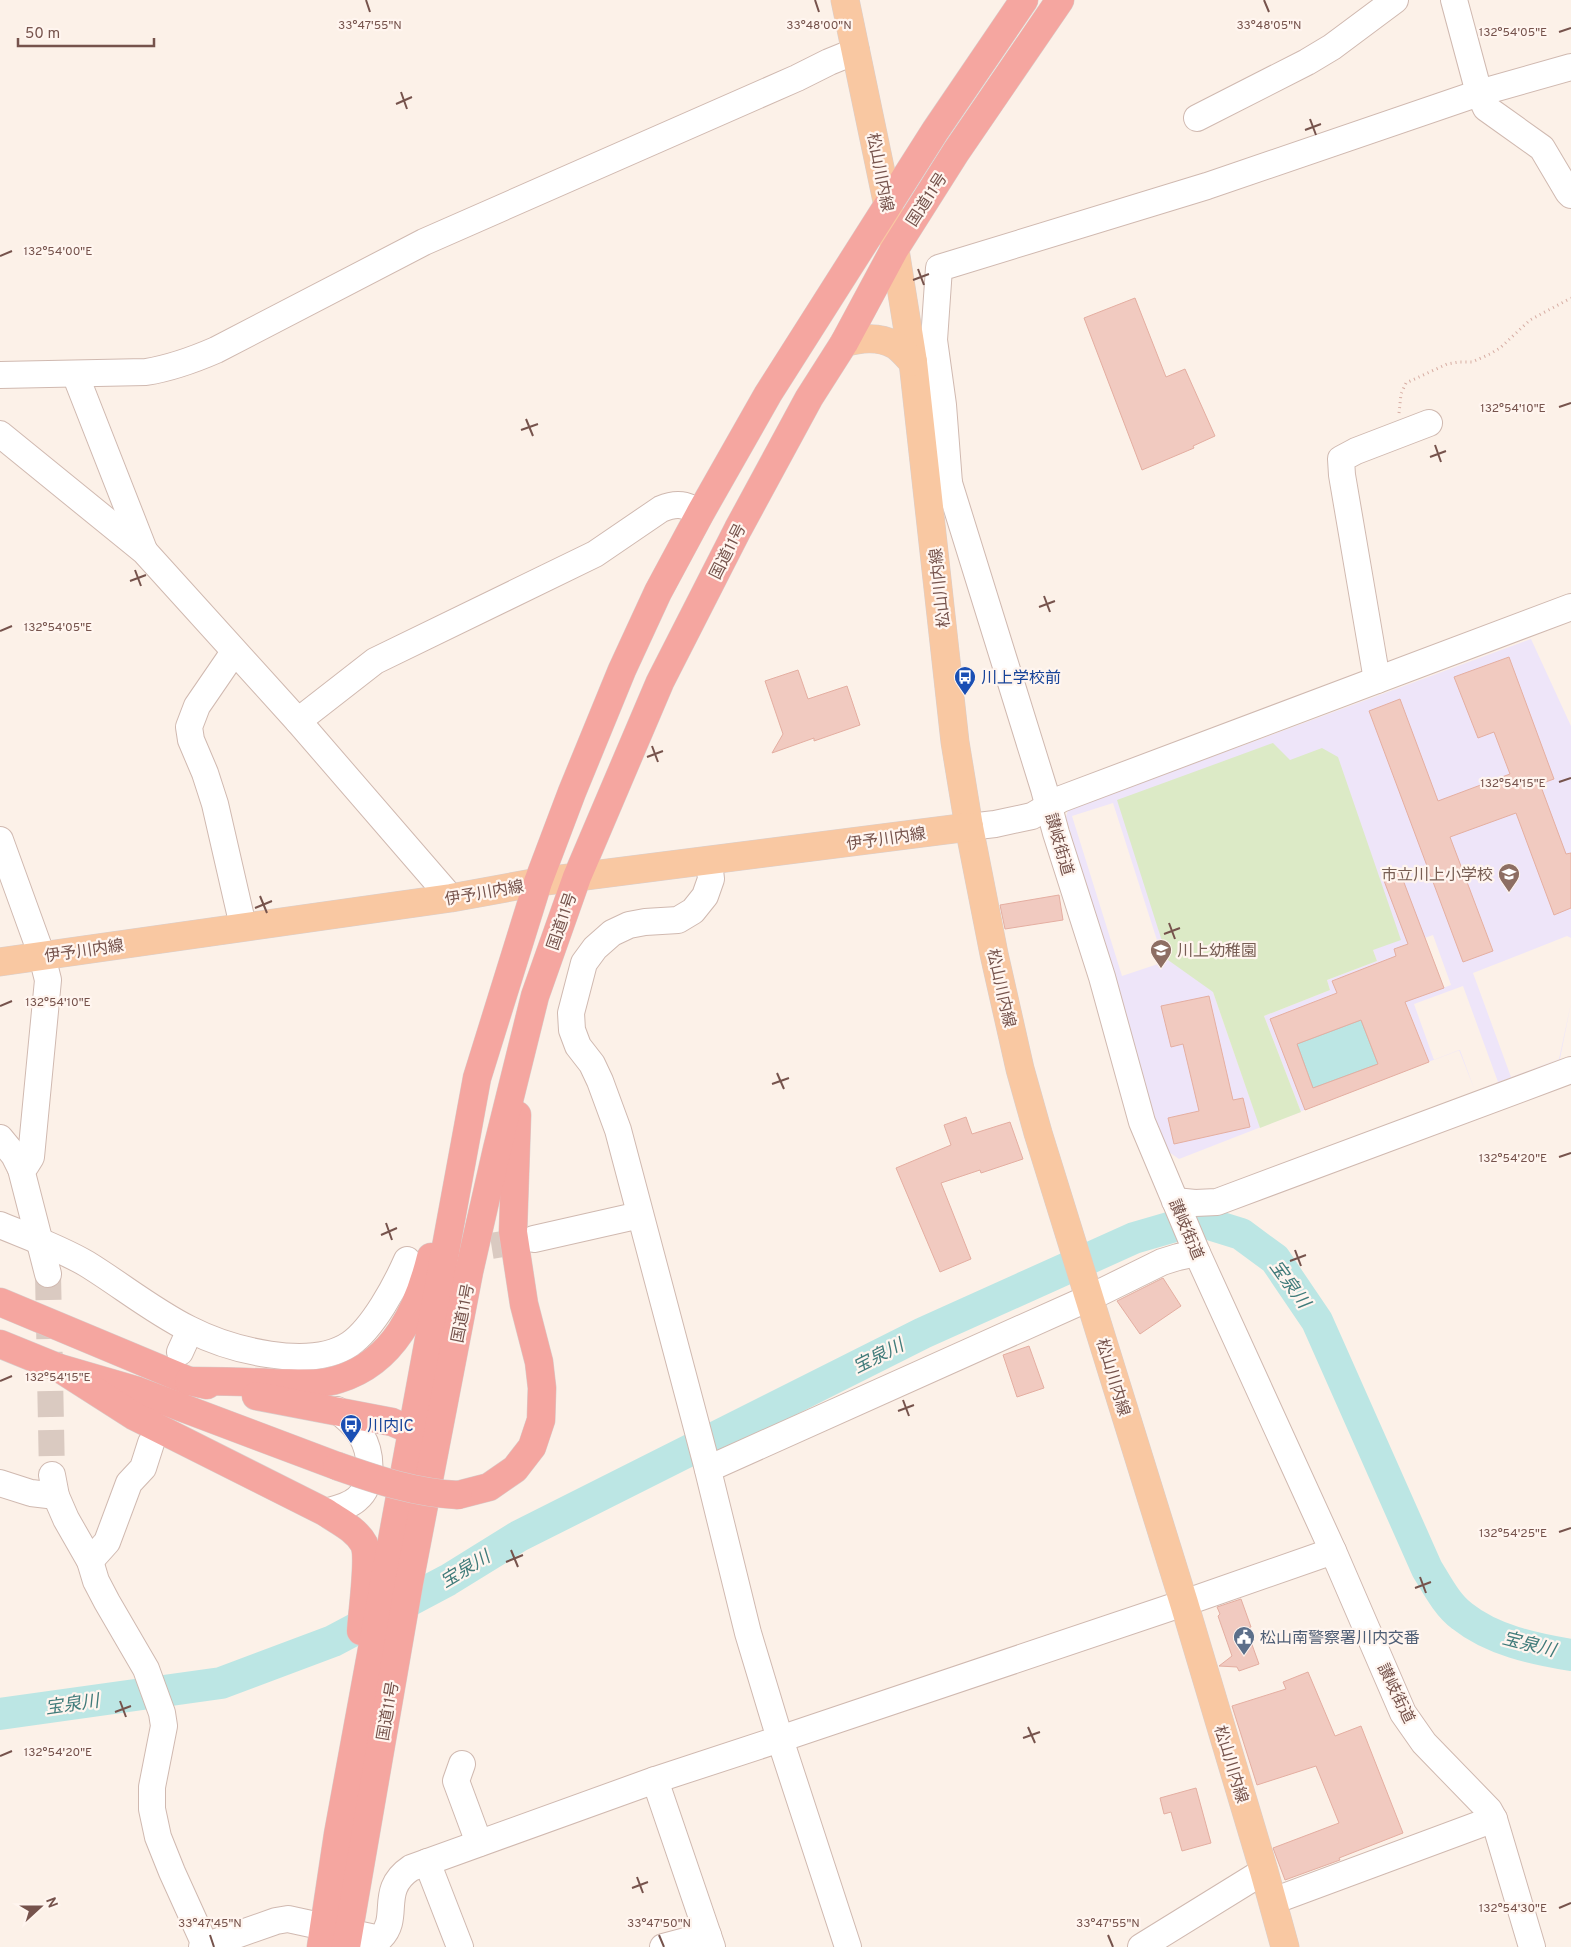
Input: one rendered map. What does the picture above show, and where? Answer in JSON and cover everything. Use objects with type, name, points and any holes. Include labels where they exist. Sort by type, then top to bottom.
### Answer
[{"type":"highway","name":"国道11号","points":[[335,1938],[338,1834],[364,1696],[367,1649],[373,1604],[412,1431],[477,1078],[538,882],[622,670],[658,592],[702,512],[768,394],[935,131],[1024,0]]},
{"type":"highway","name":"国道11号","points":[[335,1938],[402,1626],[469,1272],[535,996],[576,877],[660,682],[738,529],[809,398],[844,343],[894,250],[956,152],[1060,0]]},
{"type":"highway","points":[[189,1381],[308,1384],[337,1380],[362,1370],[387,1351],[406,1325],[427,1276],[442,1216],[450,1160],[461,1105],[477,1078]]},
{"type":"highway","points":[[0,1344],[59,1368],[138,1391],[385,1483],[432,1494],[458,1495],[489,1487],[515,1469],[532,1447],[541,1420],[542,1388],[540,1362],[524,1304],[513,1232],[518,1121],[514,1084]]},
{"type":"highway","points":[[0,1302],[189,1381],[392,1422],[412,1431],[427,1446],[431,1476]]},
{"type":"highway","points":[[59,1368],[134,1416],[325,1512],[353,1530],[364,1545],[366,1572],[373,1604]]},
{"type":"main road","name":"松山川内線","points":[[845,0],[888,206],[913,362],[938,486],[955,742],[969,827],[994,954],[1020,1069],[1184,1603],[1285,1947]]},
{"type":"main road","points":[[844,343],[861,338],[895,345],[913,362]]},
{"type":"main road","name":"伊予川内線","points":[[0,962],[243,926],[451,898],[538,882],[708,862],[969,827]]},
{"type":"street","points":[[1197,118],[1307,62],[1396,0]]},
{"type":"street","points":[[1454,0],[1479,93],[1486,108],[1542,148],[1571,195]]},
{"type":"street","points":[[0,374],[146,372],[189,362],[216,350],[424,242],[798,78],[829,62],[856,52]]},
{"type":"street","points":[[1479,93],[1571,66]]},
{"type":"street","name":"讃岐街道","points":[[1479,93],[1207,186],[939,268],[934,340],[943,404],[938,486],[1049,806],[1102,976],[1142,1122],[1196,1250],[1333,1551],[1403,1713],[1424,1742],[1489,1810],[1494,1819],[1532,1947]]},
{"type":"street","points":[[75,374],[145,552]]},
{"type":"street","points":[[1377,680],[1342,475],[1341,459],[1356,451],[1430,423]]},
{"type":"street","points":[[0,434],[145,552],[298,721],[451,898]]},
{"type":"street","points":[[298,721],[376,661],[595,554],[662,509],[673,504],[685,505],[702,512]]},
{"type":"street","points":[[969,827],[995,824],[1032,816],[1060,799],[1571,607]]},
{"type":"street","points":[[234,652],[197,706],[189,727],[191,740],[205,773],[215,804],[243,926]]},
{"type":"street","points":[[0,840],[42,956],[48,980],[31,1157],[21,1169]]},
{"type":"street","points":[[708,862],[711,879],[705,896],[692,911],[678,920],[629,925],[612,933],[595,948],[584,963],[571,1013],[572,1030],[578,1046],[592,1064],[610,1103],[707,1466],[748,1633],[780,1739],[848,1947]]},
{"type":"street","points":[[1176,1204],[1224,1199],[1571,1070]]},
{"type":"street","points":[[0,1138],[14,1155],[21,1169],[48,1274]]},
{"type":"street","points":[[534,1239],[640,1215]]},
{"type":"street","points":[[0,1225],[84,1263],[185,1341],[307,1358],[330,1354],[351,1344],[394,1290],[407,1260]]},
{"type":"street","points":[[707,1466],[1088,1292],[1196,1250]]},
{"type":"street","points":[[325,1512],[342,1508],[357,1499],[369,1482],[369,1456],[362,1436],[352,1423],[337,1410]]},
{"type":"street","points":[[90,1561],[107,1542],[129,1483],[143,1468],[151,1443]]},
{"type":"street","points":[[0,1484],[31,1492],[54,1486],[81,1547],[90,1561],[99,1588],[146,1669],[162,1713],[164,1726],[152,1787],[152,1810],[158,1837],[205,1947],[276,1921],[288,1919],[335,1938],[376,1942],[388,1926],[392,1891],[396,1881],[401,1874],[411,1868],[655,1780],[1184,1603],[1333,1551]]},
{"type":"street","points":[[462,1764],[456,1781],[479,1844]]},
{"type":"street","points":[[655,1780],[710,1941],[663,1947]]},
{"type":"street","points":[[1273,1901],[1494,1819]]},
{"type":"street","points":[[427,1862],[460,1947]]},
{"type":"street","points":[[1141,1947],[1264,1871]]},
{"type":"path","points":[[1397,436],[1401,394],[1406,383],[1447,364],[1472,362],[1490,354],[1500,348],[1530,320],[1571,298]]},
{"type":"shaded area","points":[[1531,639],[1571,726],[1571,853],[1566,854],[1540,784],[1554,779],[1509,657],[1455,677],[1478,738],[1494,732],[1510,774],[1438,801],[1400,700],[1369,711],[1463,962],[1493,950],[1450,837],[1516,813],[1554,914],[1571,908],[1571,938],[1567,936],[1473,973],[1511,1077],[1559,1059],[1571,1003],[1560,1059],[1475,1091],[1498,1082],[1463,986],[1414,1004],[1434,1060],[1429,1062],[1394,972],[1382,962],[1332,981],[1337,993],[1270,1019],[1305,1110],[1301,1112],[1264,1016],[1330,990],[1327,980],[1377,961],[1373,950],[1213,992],[1260,1127],[1280,1120],[1179,1159],[1166,1150],[1157,1134],[1066,817],[1068,810]],"holes":[[[1113,803],[1164,962],[1122,976],[1072,816]],[[1400,872],[1416,914],[1400,921],[1383,878]],[[1433,935],[1451,985],[1413,999],[1394,949]],[[1209,996],[1233,1100],[1243,1098],[1250,1127],[1174,1144],[1168,1118],[1199,1111],[1183,1044],[1171,1046],[1162,1007]]]},
{"type":"shaded area","points":[[1459,1050],[1460,1050],[1475,1091]]},
{"type":"green space","points":[[1273,743],[1290,760],[1322,748],[1338,757],[1401,940],[1373,950],[1377,961],[1327,980],[1330,990],[1264,1016],[1301,1112],[1260,1128],[1213,992],[1168,960],[1117,800]]},
{"type":"water","points":[[1361,1020],[1378,1064],[1313,1088],[1297,1044]]},
{"type":"building","points":[[1135,298],[1166,377],[1185,369],[1215,436],[1193,446],[1194,448],[1142,470],[1084,318]]},
{"type":"building","points":[[1509,657],[1554,779],[1540,784],[1566,854],[1571,853],[1571,908],[1554,915],[1516,813],[1450,837],[1493,951],[1463,962],[1369,711],[1400,699],[1438,801],[1510,774],[1494,732],[1478,738],[1454,677]]},
{"type":"building","points":[[798,670],[808,699],[847,686],[860,725],[814,741],[814,738],[772,753],[783,734],[765,681]]},
{"type":"building","points":[[1400,872],[1444,988],[1405,1002],[1429,1062],[1305,1110],[1270,1019],[1337,993],[1332,981],[1396,956],[1394,949],[1408,944],[1383,878]],"holes":[[[1361,1020],[1378,1064],[1313,1088],[1297,1044]]]},
{"type":"building","points":[[1059,895],[1063,920],[1005,929],[1000,905]]},
{"type":"building","points":[[1209,996],[1233,1100],[1243,1098],[1250,1127],[1174,1144],[1168,1118],[1199,1111],[1183,1044],[1171,1047],[1161,1006]]},
{"type":"building","points":[[966,1117],[972,1134],[1010,1122],[1023,1159],[981,1173],[980,1170],[941,1183],[971,1259],[940,1272],[896,1168],[951,1145],[944,1125]]},
{"type":"building","points":[[1163,1278],[1181,1306],[1140,1334],[1117,1301]]},
{"type":"building","points":[[1029,1346],[1044,1388],[1017,1397],[1003,1355]]},
{"type":"building","points":[[1241,1599],[1251,1627],[1246,1628],[1259,1664],[1239,1671],[1237,1667],[1219,1666],[1232,1656],[1218,1616],[1220,1614],[1217,1607]]},
{"type":"building","points":[[1308,1672],[1335,1736],[1361,1726],[1403,1833],[1339,1858],[1340,1860],[1285,1880],[1273,1848],[1339,1823],[1316,1766],[1257,1785],[1232,1706],[1286,1689],[1283,1682]]},
{"type":"building","points":[[1196,1788],[1211,1843],[1182,1851],[1171,1812],[1164,1814],[1160,1798]]},
{"type":"waterway","name":"宝泉川","points":[[0,1714],[221,1683],[333,1641],[448,1580],[519,1536],[923,1333],[1134,1238],[1196,1220],[1241,1234],[1275,1259],[1317,1321],[1427,1569],[1452,1606],[1474,1624],[1500,1637],[1543,1650],[1571,1655]]},
{"type":"tunnel","points":[[453,1252],[534,1239]]},
{"type":"tunnel","points":[[48,1274],[52,1475]]},
{"type":"place","name":"川上学校前","points":[[965,696]]},
{"type":"place","name":"市立川上小学校","points":[[1509,893]]},
{"type":"place","name":"川上幼稚園","points":[[1161,969]]},
{"type":"place","name":"川内IC","points":[[351,1444]]},
{"type":"place","name":"松山南警察署川内交番","points":[[1244,1656]]}]
